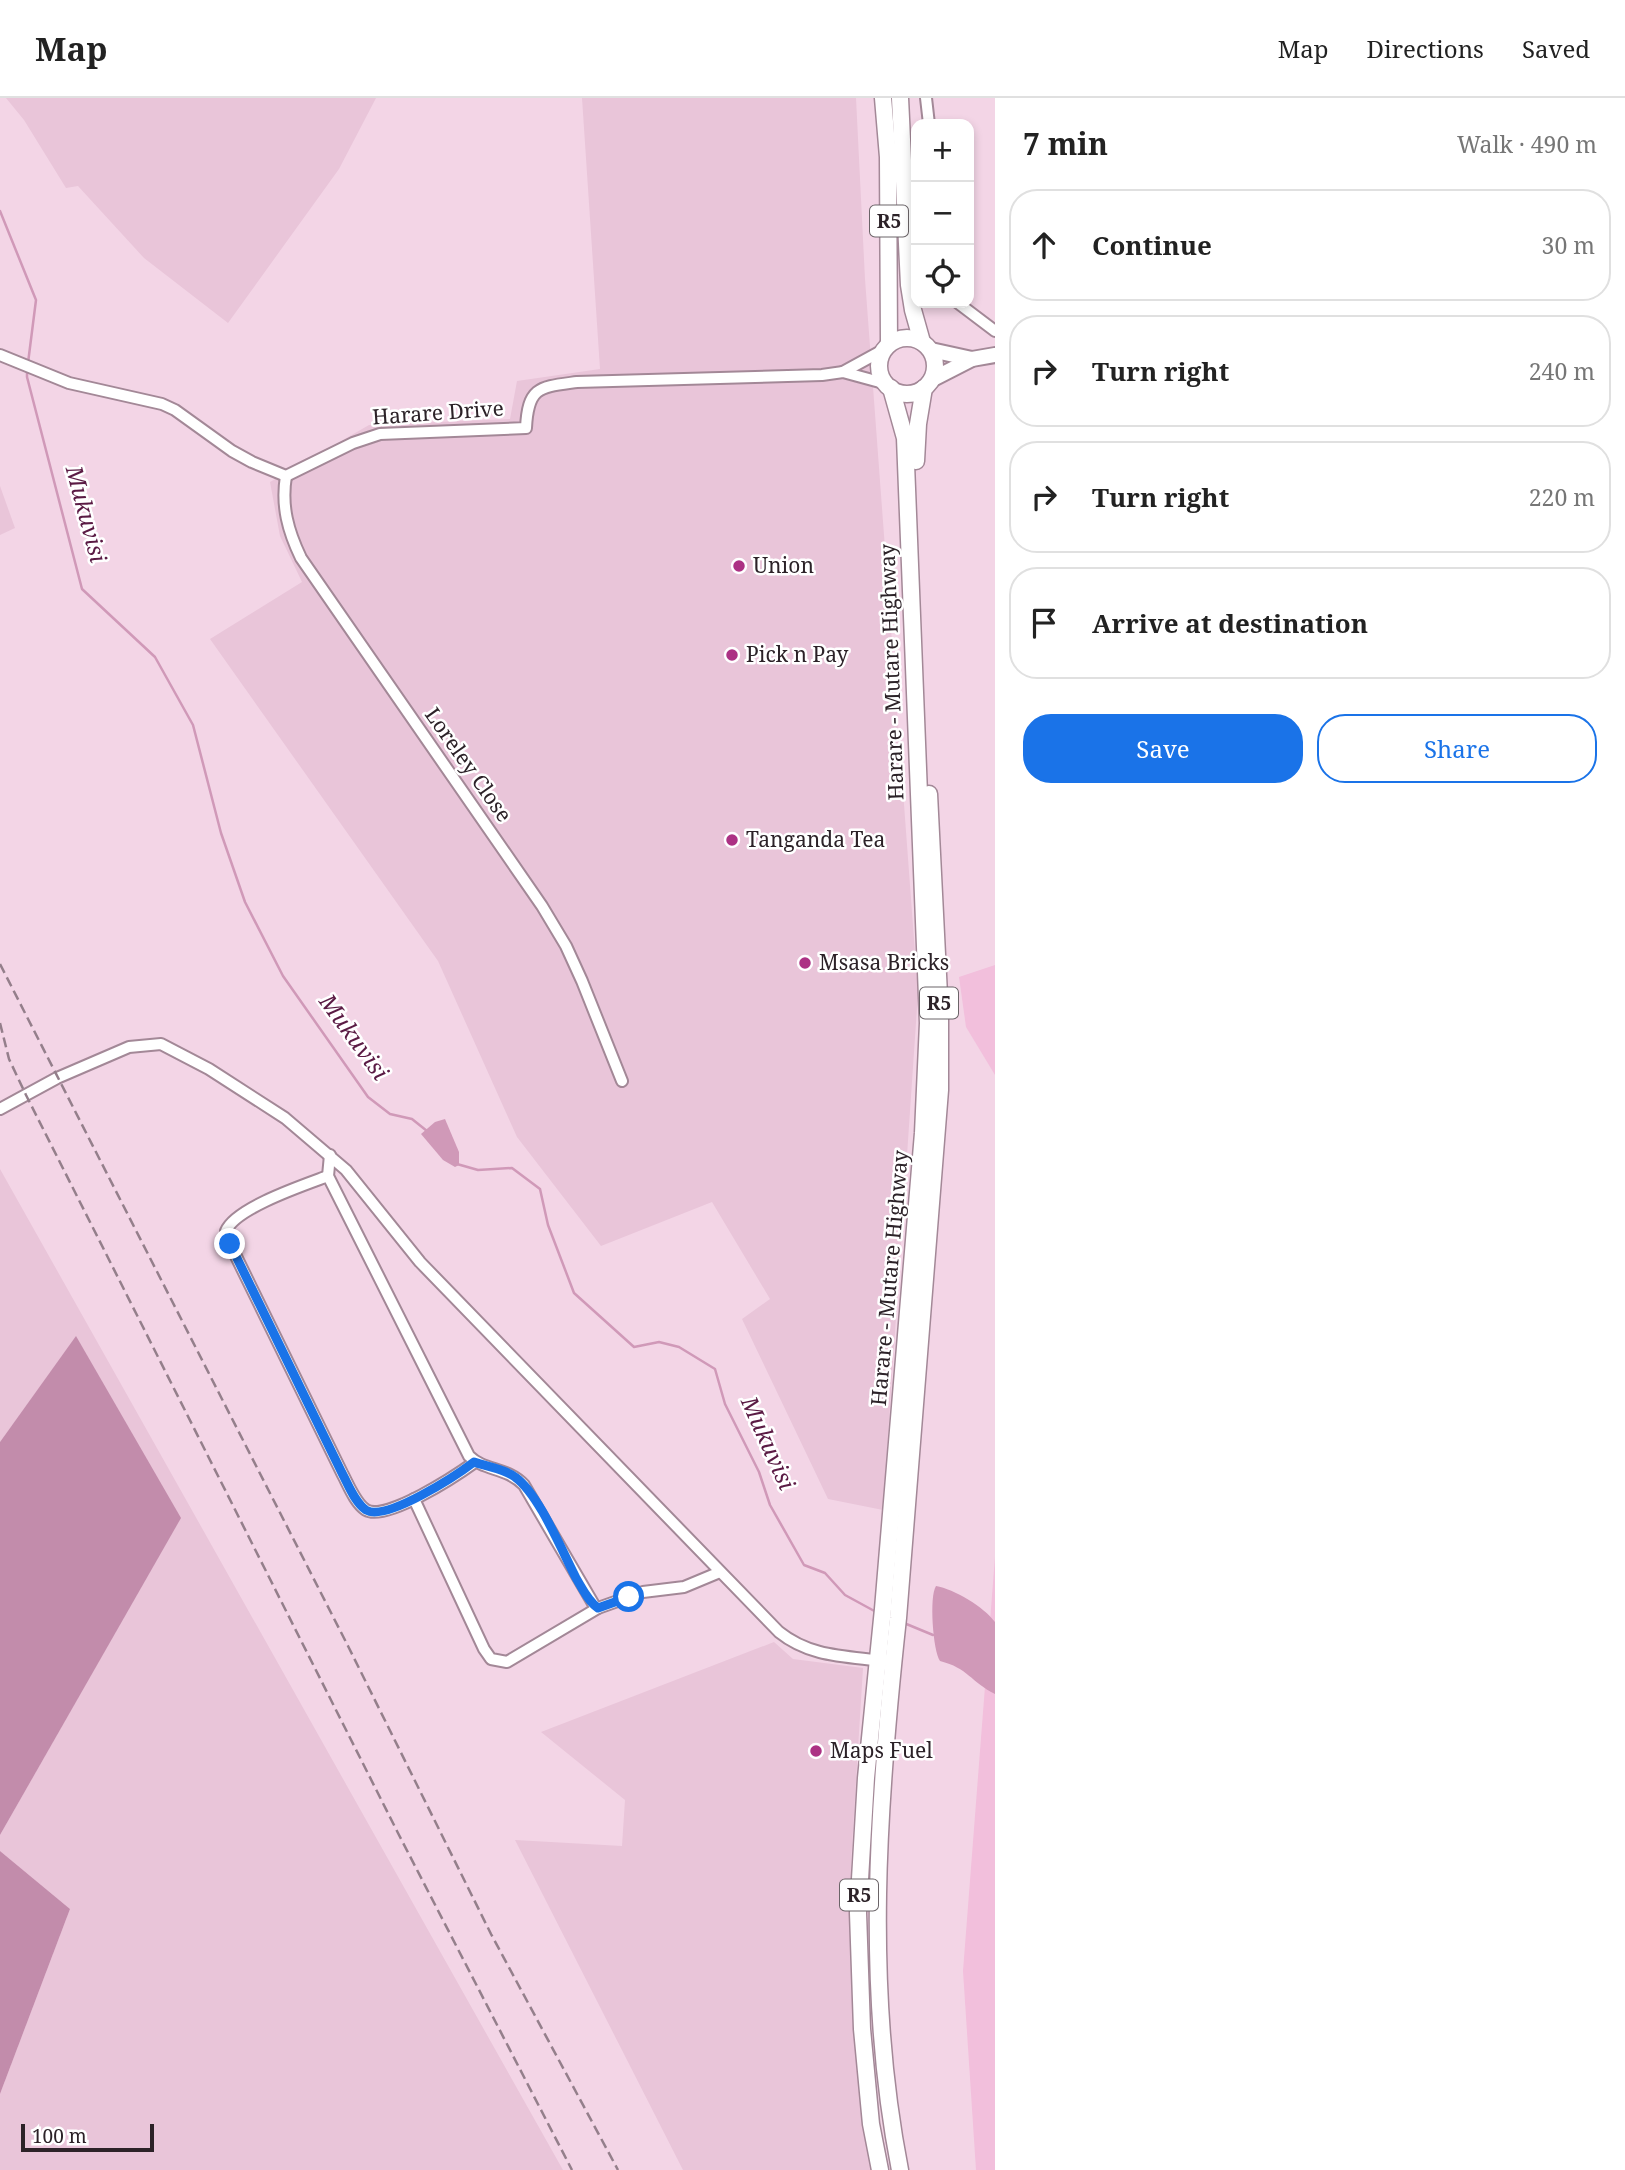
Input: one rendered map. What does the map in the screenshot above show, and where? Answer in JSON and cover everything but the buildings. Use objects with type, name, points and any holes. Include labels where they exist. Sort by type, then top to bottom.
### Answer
[{"type":"highway","name":"R5","points":[[883,98],[888,158],[887,346],[879,367],[889,386]]},
{"type":"highway","name":"R5","points":[[900,98],[909,285],[913,310],[935,367],[928,384]]},
{"type":"highway","points":[[887,346],[905,338],[927,346]]},
{"type":"highway","points":[[889,386],[904,393],[918,391],[928,384]]},
{"type":"highway","name":"Harare - Mutare Highway","points":[[880,2170],[871,2124],[862,2029],[858,1924],[866,1778],[890,1618],[940,1090],[940,1015],[924,710],[916,440],[928,384]]},
{"type":"highway","name":"Harare - Mutare Highway","points":[[889,386],[905,438],[928,1023],[890,1618]]},
{"type":"highway","name":"Harare - Mutare Highway","points":[[884,1661],[876,1943],[882,2039],[900,2170]]},
{"type":"main road","points":[[927,346],[972,359]]},
{"type":"main road","points":[[928,384],[972,359],[995,355]]},
{"type":"street","points":[[926,98],[928,119]]},
{"type":"street","points":[[964,308],[995,331]]},
{"type":"street","name":"Harare Drive","points":[[286,476],[353,443],[380,434],[526,428],[530,400],[534,392],[543,387],[577,382],[822,375],[843,372],[887,346]]},
{"type":"street","points":[[0,355],[82,387],[162,404],[251,462],[286,476]]},
{"type":"street","name":"Harare Drive","points":[[843,372],[889,386]]},
{"type":"street","name":"Loreley Close","points":[[286,476],[284,491],[287,524],[301,558],[542,906],[566,946],[622,1080]]},
{"type":"street","points":[[0,1110],[57,1078],[129,1047],[162,1044],[209,1069],[285,1118],[330,1155],[354,1180],[420,1262],[762,1616],[798,1646],[840,1656],[884,1661]]},
{"type":"street","points":[[330,1155],[328,1175],[464,1447],[474,1462],[508,1473],[524,1485],[583,1590],[598,1608]]},
{"type":"street","points":[[328,1175],[259,1204],[229,1225],[227,1237],[312,1415],[356,1499],[368,1511],[379,1513],[414,1499],[454,1478],[474,1462]]},
{"type":"street","points":[[414,1499],[491,1659],[507,1662],[598,1608],[643,1592],[684,1587],[720,1572]]},
{"type":"shaded area","points":[[6,98],[376,98],[339,169],[228,323],[144,258],[78,186],[66,188],[24,120]]},
{"type":"shaded area","points":[[582,98],[856,98],[865,279],[918,993],[883,1510],[828,1499],[742,1319],[770,1299],[712,1202],[601,1246],[517,1137],[438,961],[210,639],[302,582],[280,536],[270,482],[369,425],[510,419],[517,381],[600,369]]},
{"type":"shaded area","points":[[0,486],[15,528],[0,535]]},
{"type":"shaded area","points":[[995,965],[995,1075],[966,1027],[959,977]]},
{"type":"shaded area","points":[[445,1119],[459,1152],[459,1165],[455,1167],[443,1160],[421,1134],[435,1122]]},
{"type":"shaded area","points":[[0,1169],[563,2170],[0,2170],[0,2094],[70,1909],[0,1851],[0,1835],[180,1518],[76,1337],[0,1442]]},
{"type":"shaded area","points":[[76,1336],[181,1518],[0,1835],[0,1442]]},
{"type":"shaded area","points":[[995,1557],[995,2170],[976,2170],[963,1971]]},
{"type":"shaded area","points":[[936,1586],[968,1600],[984,1610],[995,1622],[995,1694],[957,1667],[940,1661],[935,1646],[933,1624]]},
{"type":"shaded area","points":[[774,1642],[793,1659],[863,1668],[851,1863],[865,2130],[873,2170],[683,2170],[515,1840],[622,1846],[625,1800],[541,1732]]},
{"type":"shaded area","points":[[0,1851],[70,1909],[0,2094]]},
{"type":"waterway","name":"Mukuvisi","points":[[0,211],[36,300],[28,363]]},
{"type":"waterway","name":"Mukuvisi","points":[[27,370],[82,589],[155,657],[193,725],[221,833],[245,902],[283,976],[368,1097],[390,1114],[412,1119],[427,1131]]},
{"type":"waterway","name":"Mukuvisi","points":[[457,1164],[478,1170],[512,1168],[540,1189],[548,1225],[574,1293],[634,1347],[659,1342],[679,1347],[715,1369],[725,1404],[759,1472],[770,1505],[804,1565],[825,1573],[845,1595],[878,1613]]},
{"type":"waterway","name":"Mukuvisi","points":[[904,1623],[933,1635]]},
{"type":"railway","points":[[0,964],[348,1646],[491,1934],[618,2170]]},
{"type":"railway","points":[[0,1023],[9,1059],[26,1095],[399,1835],[572,2170]]},
{"type":"place","name":"Union","points":[[739,566]]},
{"type":"place","name":"Pick n Pay","points":[[732,655]]},
{"type":"place","name":"Tanganda Tea","points":[[732,840]]},
{"type":"place","name":"Msasa Bricks","points":[[805,963]]},
{"type":"place","name":"Maps Fuel","points":[[816,1751]]},
{"type":"route","points":[[230,1244],[342,1473],[365,1510],[379,1513],[414,1499],[454,1478],[474,1462],[502,1470],[524,1485],[594,1605],[598,1608],[629,1597]]}]
